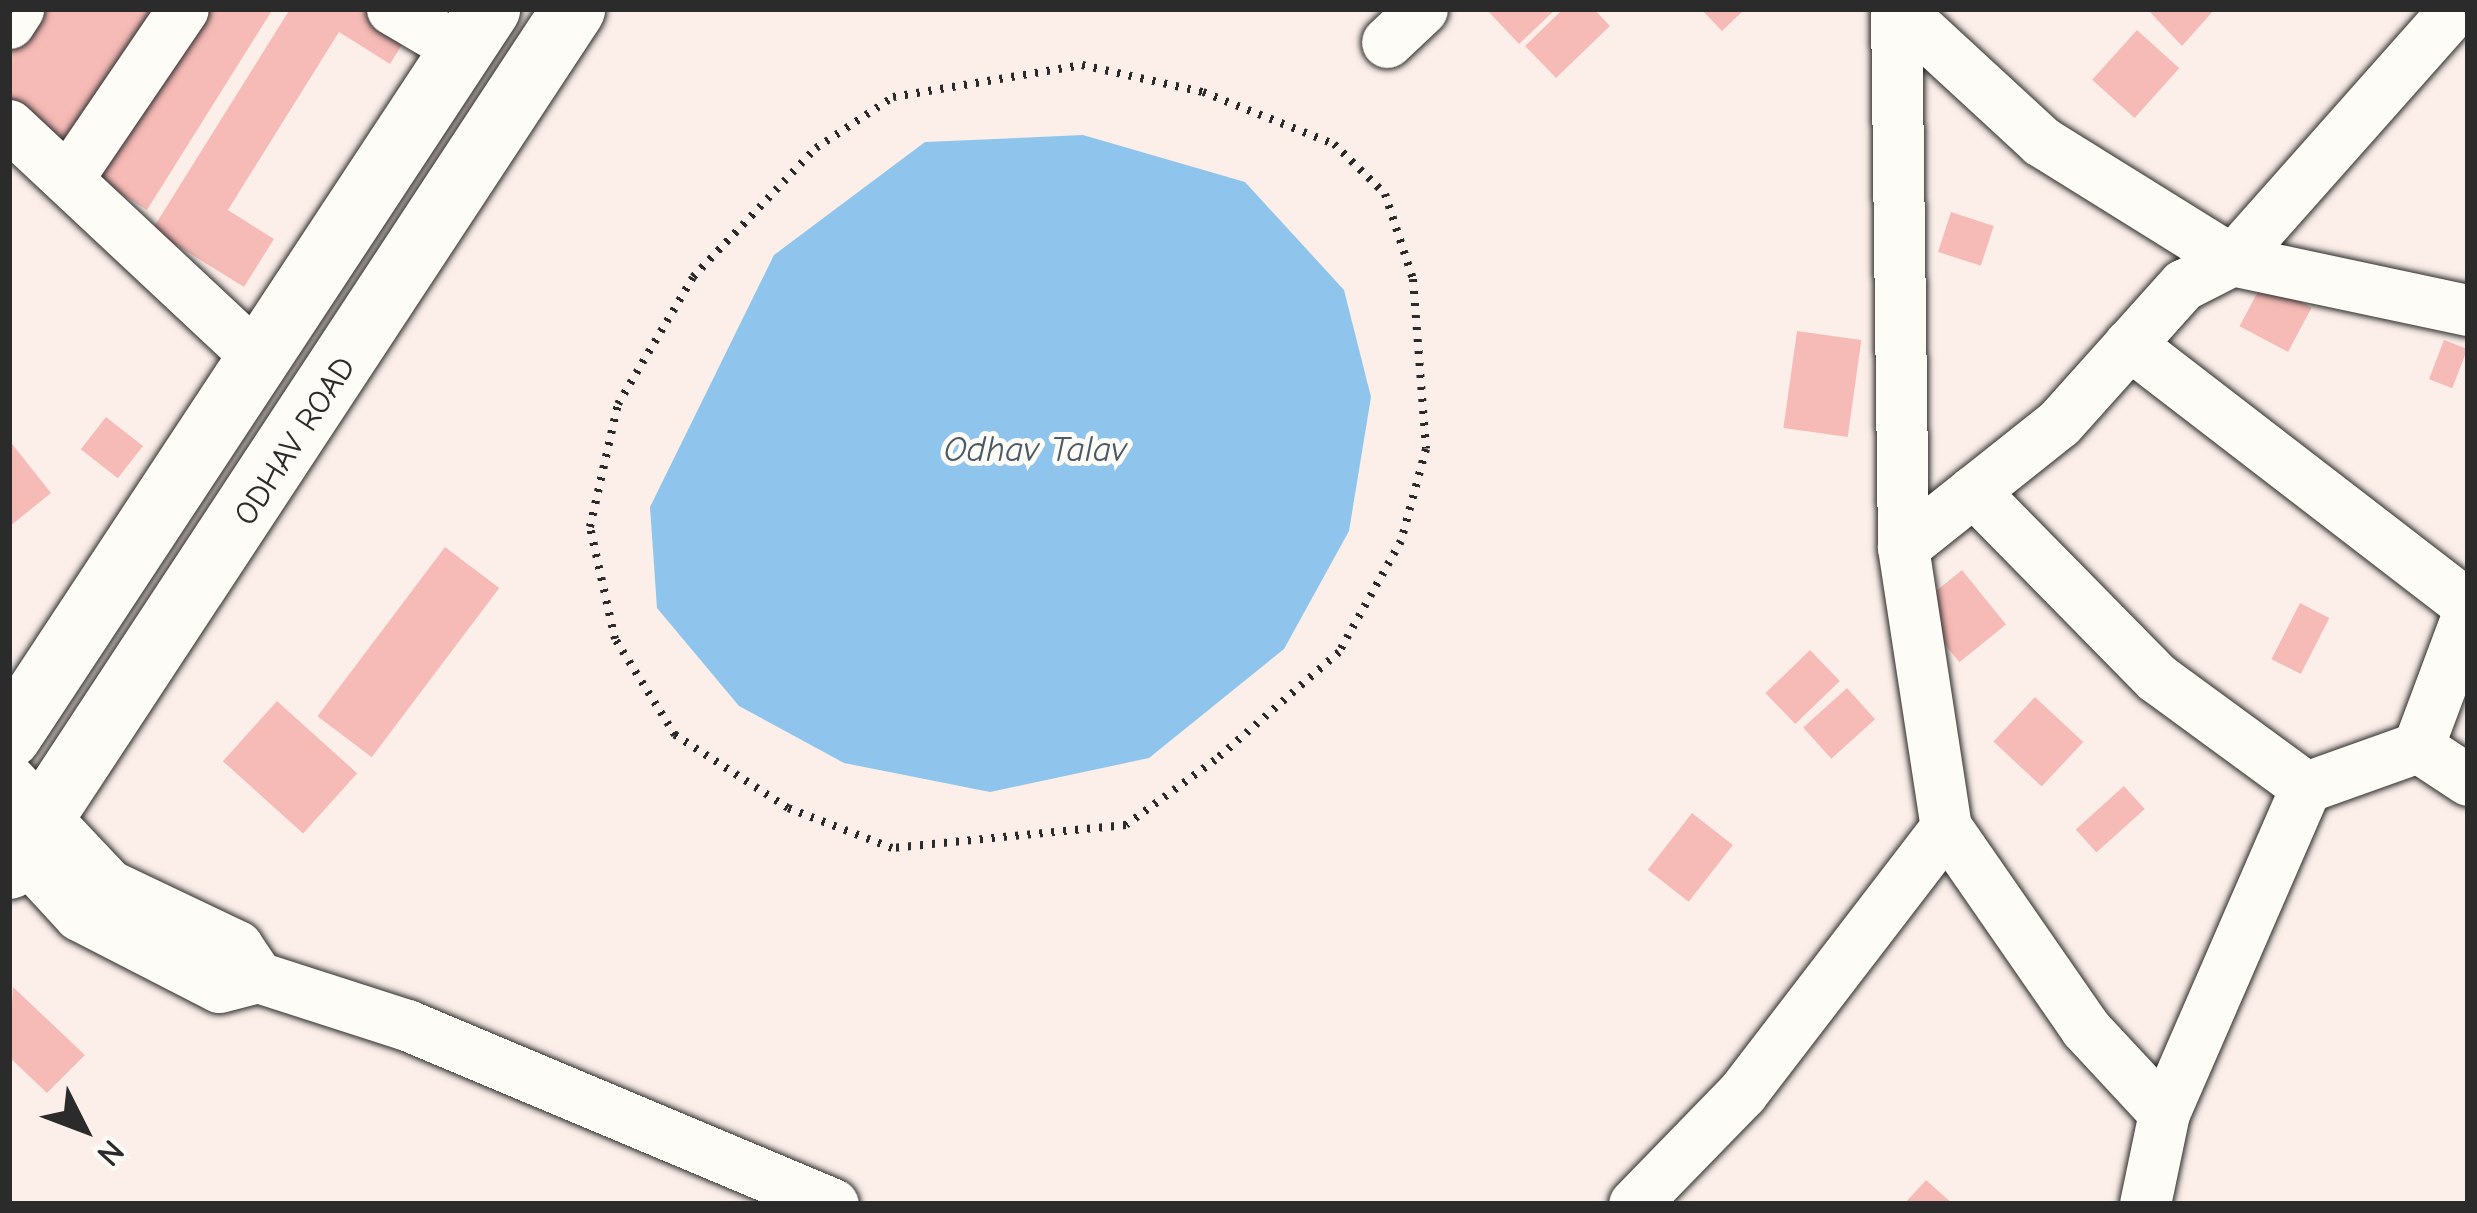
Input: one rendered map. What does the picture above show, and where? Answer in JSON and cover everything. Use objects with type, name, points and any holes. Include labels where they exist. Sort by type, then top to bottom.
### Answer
[{"type":"main road","name":"ODHAV ROAD","points":[[18,831],[573,9]]},
{"type":"main road","points":[[9,736],[475,30]]},
{"type":"street","points":[[9,23],[18,9]]},
{"type":"street","points":[[68,178],[183,9]]},
{"type":"street","points":[[392,9],[475,30]]},
{"type":"street","points":[[1897,9],[2041,141],[2232,260],[2468,310]]},
{"type":"street","points":[[1897,9],[1903,548],[1946,827],[2085,1028],[2164,1113]]},
{"type":"street","points":[[1903,548],[2059,423],[2183,285],[2232,260],[2455,9]]},
{"type":"street","points":[[9,125],[258,358]]},
{"type":"street","points":[[2129,344],[2468,609],[2418,747]]},
{"type":"street","points":[[1973,491],[2157,678],[2306,787]]},
{"type":"street","points":[[2145,1204],[2164,1113],[2306,787],[2418,747]]},
{"type":"street","points":[[2418,747],[2468,780]]},
{"type":"street","points":[[1634,1204],[1742,1093],[1946,827]]},
{"type":"street","points":[[18,831],[109,885],[237,946],[258,977],[407,1025],[833,1204]]},
{"type":"path","points":[[1082,64],[1202,92],[1334,144],[1385,194],[1413,279],[1426,449],[1401,542],[1340,652],[1215,760],[1126,825],[892,848],[788,808],[675,736],[615,639],[590,526],[618,404],[693,277],[816,148],[893,97],[978,77],[1082,64]]},
{"type":"water","name":"Odhav Talav","points":[[1083,135],[1245,182],[1344,290],[1371,397],[1349,531],[1284,649],[1149,758],[990,792],[844,763],[739,706],[657,608],[650,507],[774,255],[925,142]]},
{"type":"building","points":[[37,9],[164,9],[75,150],[9,97],[9,53]]},
{"type":"building","points":[[195,9],[273,9],[147,210],[91,175]]},
{"type":"building","points":[[290,9],[377,9],[411,30],[390,64],[339,32],[228,210],[274,239],[244,287],[152,230]]},
{"type":"building","points":[[1486,9],[1556,9],[1519,44]]},
{"type":"building","points":[[1563,9],[1594,9],[1610,26],[1556,78],[1525,46]]},
{"type":"building","points":[[1701,9],[1745,9],[1722,31]]},
{"type":"building","points":[[2147,9],[2215,9],[2182,46]]},
{"type":"building","points":[[2137,30],[2179,68],[2135,118],[2092,80]]},
{"type":"building","points":[[1951,212],[1994,226],[1981,266],[1938,252]]},
{"type":"building","points":[[2263,282],[2312,308],[2288,352],[2240,326]]},
{"type":"building","points":[[1797,331],[1861,340],[1848,437],[1783,428]]},
{"type":"building","points":[[2444,340],[2467,349],[2452,388],[2429,379]]},
{"type":"building","points":[[106,417],[143,446],[118,478],[81,449]]},
{"type":"building","points":[[9,440],[51,493],[9,527]]},
{"type":"building","points":[[445,547],[499,588],[372,757],[317,716]]},
{"type":"building","points":[[1962,570],[2006,624],[1959,662],[1915,608]]},
{"type":"building","points":[[2300,603],[2329,618],[2301,674],[2271,659]]},
{"type":"building","points":[[1810,650],[1840,681],[1795,724],[1765,693]]},
{"type":"building","points":[[1847,688],[1875,719],[1831,759],[1803,727]]},
{"type":"building","points":[[2035,697],[2083,742],[2042,787],[1993,742]]},
{"type":"building","points":[[277,701],[357,773],[303,833],[223,761]]},
{"type":"building","points":[[2124,786],[2145,809],[2096,853],[2076,829]]},
{"type":"building","points":[[1692,813],[1733,845],[1689,902],[1648,870]]},
{"type":"building","points":[[13,987],[85,1055],[47,1093],[9,1057]]},
{"type":"building","points":[[1926,1180],[1953,1204],[1904,1204]]}]
